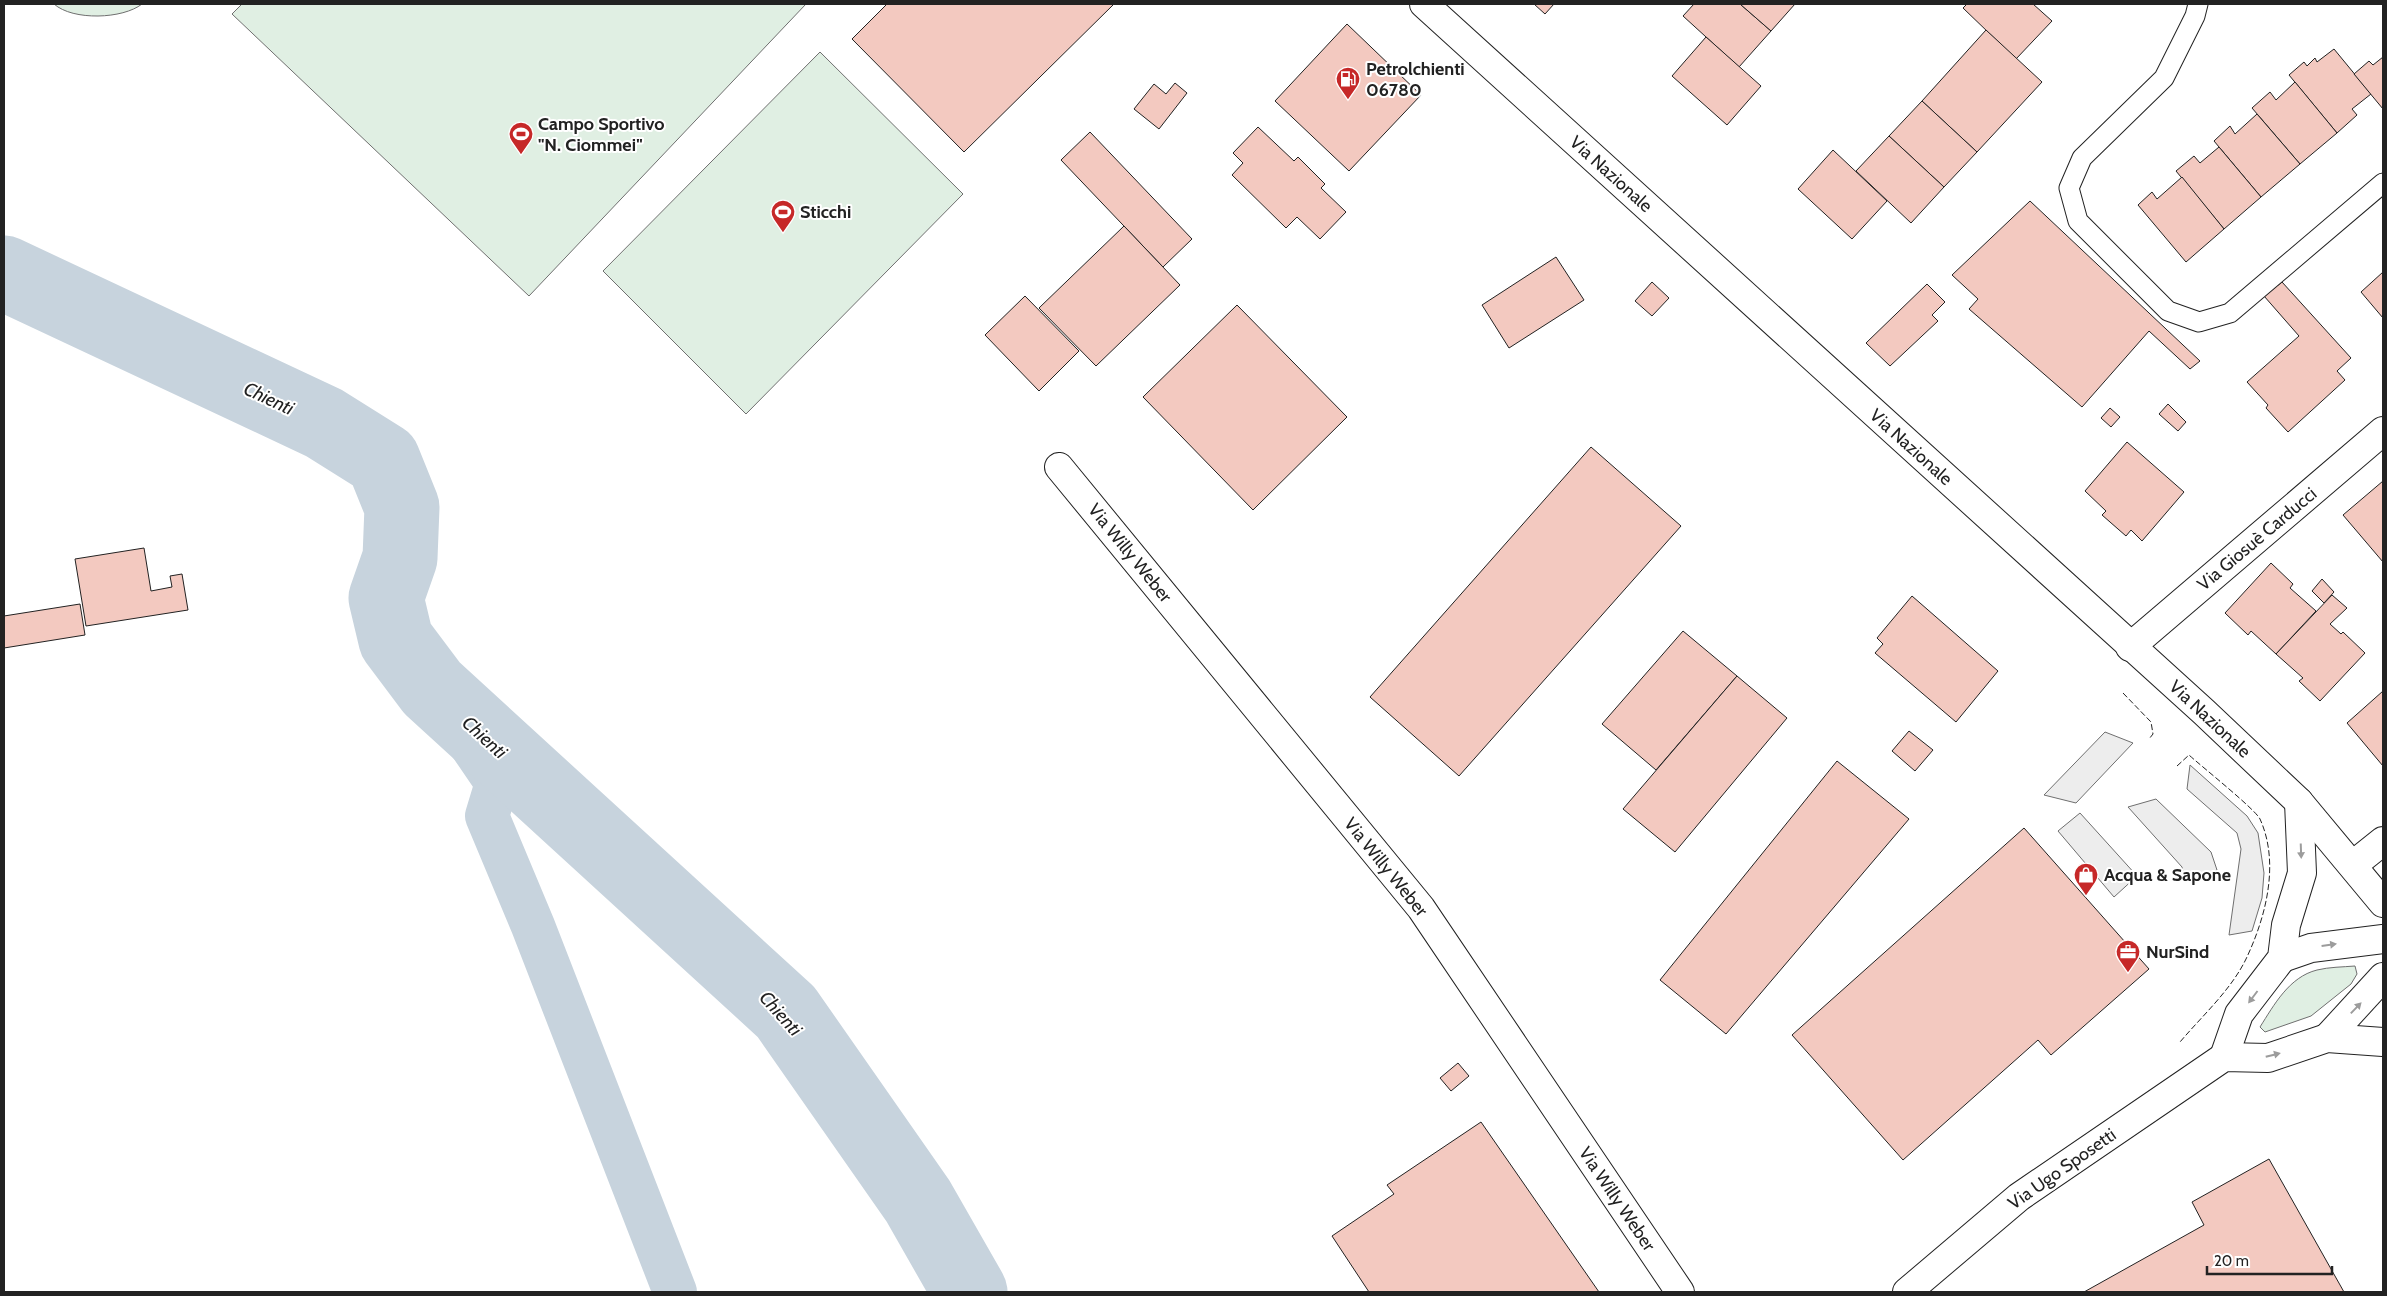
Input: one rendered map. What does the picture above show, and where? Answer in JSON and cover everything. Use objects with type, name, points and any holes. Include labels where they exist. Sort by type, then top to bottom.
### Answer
[{"type":"street","name":"Via Nazionale","points":[[1424,4],[2130,647],[2204,712],[2299,802],[2383,903]]},
{"type":"street","name":"Via Giosuè Carducci","points":[[2130,647],[2383,431]]},
{"type":"street","name":"Via Willy Weber","points":[[1059,467],[1421,908],[1680,1292]]},
{"type":"street","points":[[2299,802],[2302,873],[2286,925],[2282,958],[2239,1014],[2224,1056],[2268,1058],[2327,1038],[2383,1042]]},
{"type":"street","points":[[2353,865],[2383,841]]},
{"type":"street","points":[[2282,958],[2311,948],[2383,939]]},
{"type":"street","points":[[2327,1038],[2383,978]]},
{"type":"street","name":"Via Ugo Sposetti","points":[[1907,1292],[2019,1197],[2224,1056]]},
{"type":"lane","points":[[2198,4],[2195,16],[2164,78],[2082,158],[2069,188],[2078,220],[2168,311],[2200,322],[2230,313],[2383,183]]},
{"type":"green space","points":[[54,4],[142,4],[123,13],[98,16],[73,13]]},
{"type":"green space","name":"Campo Sportivo \"N. Ciommei\"","points":[[242,4],[806,4],[529,296],[232,14]]},
{"type":"green space","name":"Sticchi","points":[[820,52],[963,194],[746,414],[603,271]]},
{"type":"green space","points":[[2355,966],[2357,974],[2351,984],[2311,1016],[2265,1032],[2260,1027],[2283,993],[2298,979],[2317,970]]},
{"type":"shaded area","points":[[2105,732],[2133,743],[2076,803],[2044,795]]},
{"type":"shaded area","points":[[2190,765],[2247,816],[2258,833],[2264,873],[2262,898],[2252,931],[2229,935],[2241,849],[2237,833],[2187,789]]},
{"type":"shaded area","points":[[2156,799],[2211,852],[2217,870],[2185,882],[2182,867],[2128,807]]},
{"type":"shaded area","points":[[2080,813],[2137,876],[2114,897],[2058,831]]},
{"type":"building","points":[[887,4],[1114,4],[964,152],[852,39]]},
{"type":"building","points":[[1534,4],[1554,4],[1545,14]]},
{"type":"building","points":[[1694,4],[1740,4],[1771,31],[1739,67],[1683,16]]},
{"type":"building","points":[[1740,4],[1795,4],[1771,31]]},
{"type":"building","points":[[1967,4],[2033,4],[2052,21],[2016,59],[1963,8]]},
{"type":"building","points":[[1347,24],[1421,95],[1349,171],[1275,101]]},
{"type":"building","points":[[1986,30],[2042,82],[1977,152],[1922,101]]},
{"type":"building","points":[[1706,37],[1761,86],[1727,125],[1672,76]]},
{"type":"building","points":[[2334,49],[2371,94],[2352,109],[2357,115],[2337,133],[2289,75],[2304,62],[2307,66],[2315,58],[2317,62]]},
{"type":"building","points":[[2383,57],[2383,109],[2354,74],[2369,61],[2373,65]]},
{"type":"building","points":[[2295,82],[2337,133],[2300,164],[2252,108],[2270,92],[2276,100]]},
{"type":"building","points":[[1175,83],[1187,93],[1159,129],[1134,109],[1154,84],[1166,94]]},
{"type":"building","points":[[1922,101],[1977,152],[1944,187],[1889,136]]},
{"type":"building","points":[[2257,114],[2300,164],[2261,197],[2214,141],[2230,126],[2235,134]]},
{"type":"building","points":[[1258,127],[1294,161],[1298,157],[1325,184],[1321,188],[1346,212],[1320,239],[1297,217],[1286,228],[1232,175],[1243,163],[1233,153]]},
{"type":"building","points":[[1090,132],[1192,239],[1163,267],[1061,160]]},
{"type":"building","points":[[1889,136],[1944,187],[1911,223],[1856,171]]},
{"type":"building","points":[[2219,147],[2261,197],[2224,229],[2176,171],[2194,156],[2200,163]]},
{"type":"building","points":[[1833,150],[1887,201],[1852,239],[1798,189]]},
{"type":"building","points":[[2182,177],[2224,229],[2186,262],[2138,205],[2152,192],[2157,199]]},
{"type":"building","points":[[2030,201],[2200,361],[2190,369],[2149,331],[2082,407],[1969,309],[1978,299],[1952,275]]},
{"type":"building","points":[[1124,226],[1180,285],[1096,366],[1039,308]]},
{"type":"building","points":[[1556,257],[1584,300],[1509,348],[1482,305]]},
{"type":"building","points":[[2383,272],[2383,318],[2361,292]]},
{"type":"building","points":[[1652,282],[1669,298],[1652,316],[1635,301]]},
{"type":"building","points":[[2282,282],[2351,358],[2337,371],[2345,380],[2288,432],[2266,408],[2268,405],[2247,382],[2299,336],[2264,296]]},
{"type":"building","points":[[1927,284],[1945,302],[1932,315],[1938,321],[1890,366],[1866,343]]},
{"type":"building","points":[[1025,296],[1079,351],[1039,391],[985,335]]},
{"type":"building","points":[[1237,305],[1347,417],[1253,510],[1143,397]]},
{"type":"building","points":[[2168,404],[2186,422],[2178,431],[2159,414]]},
{"type":"building","points":[[2110,408],[2120,417],[2111,427],[2101,418]]},
{"type":"building","points":[[2127,442],[2184,492],[2142,541],[2131,530],[2126,536],[2102,515],[2106,511],[2085,491]]},
{"type":"building","points":[[1591,447],[1681,526],[1459,776],[1370,697]]},
{"type":"building","points":[[2383,481],[2383,562],[2343,515]]},
{"type":"building","points":[[144,548],[151,591],[172,587],[170,576],[182,574],[188,610],[86,626],[75,559]]},
{"type":"building","points":[[2271,563],[2293,584],[2290,588],[2316,611],[2276,654],[2251,631],[2248,635],[2225,613]]},
{"type":"building","points":[[2322,579],[2334,592],[2324,603],[2312,591]]},
{"type":"building","points":[[2332,595],[2347,608],[2330,624],[2341,634],[2343,632],[2365,653],[2320,701],[2299,681],[2303,678],[2276,654]]},
{"type":"building","points":[[1912,596],[1998,671],[1956,722],[1875,653],[1883,644],[1877,638]]},
{"type":"building","points":[[80,604],[85,635],[4,648],[4,616]]},
{"type":"building","points":[[1683,631],[1737,676],[1656,770],[1602,724]]},
{"type":"building","points":[[1737,676],[1787,718],[1675,852],[1623,809]]},
{"type":"building","points":[[2383,691],[2383,766],[2347,723]]},
{"type":"building","points":[[1909,731],[1933,750],[1915,771],[1892,751]]},
{"type":"building","points":[[1837,761],[1909,819],[1726,1034],[1660,980]]},
{"type":"building","points":[[2024,828],[2149,969],[2051,1055],[2038,1040],[1903,1160],[1792,1035]]},
{"type":"building","points":[[1458,1063],[1469,1076],[1451,1091],[1440,1078]]},
{"type":"building","points":[[1481,1122],[1599,1292],[1369,1292],[1332,1236],[1394,1194],[1387,1185]]},
{"type":"building","points":[[2269,1159],[2344,1292],[2084,1292],[2204,1225],[2192,1202]]},
{"type":"waterway","name":"Chienti","points":[[4,273],[324,423],[383,460],[402,507],[400,558],[386,598],[396,640],[432,688],[786,1012],[918,1201],[970,1292]]},
{"type":"waterway","points":[[432,688],[497,783],[487,816],[533,926],[675,1292]]},
{"type":"fence","points":[[2123,693],[2151,722],[2153,734],[2149,739]]},
{"type":"fence","points":[[2177,766],[2189,755],[2239,797],[2256,814],[2260,819],[2266,836],[2270,872],[2264,908],[2246,959],[2224,992],[2180,1042]]},
{"type":"place","name":"Petrolchienti 06780","points":[[1348,100]]},
{"type":"place","name":"Campo Sportivo \"N. Ciommei\"","points":[[521,155]]},
{"type":"place","name":"Sticchi","points":[[783,233]]},
{"type":"place","name":"Acqua & Sapone","points":[[2086,896]]},
{"type":"place","name":"NurSind","points":[[2128,973]]}]
